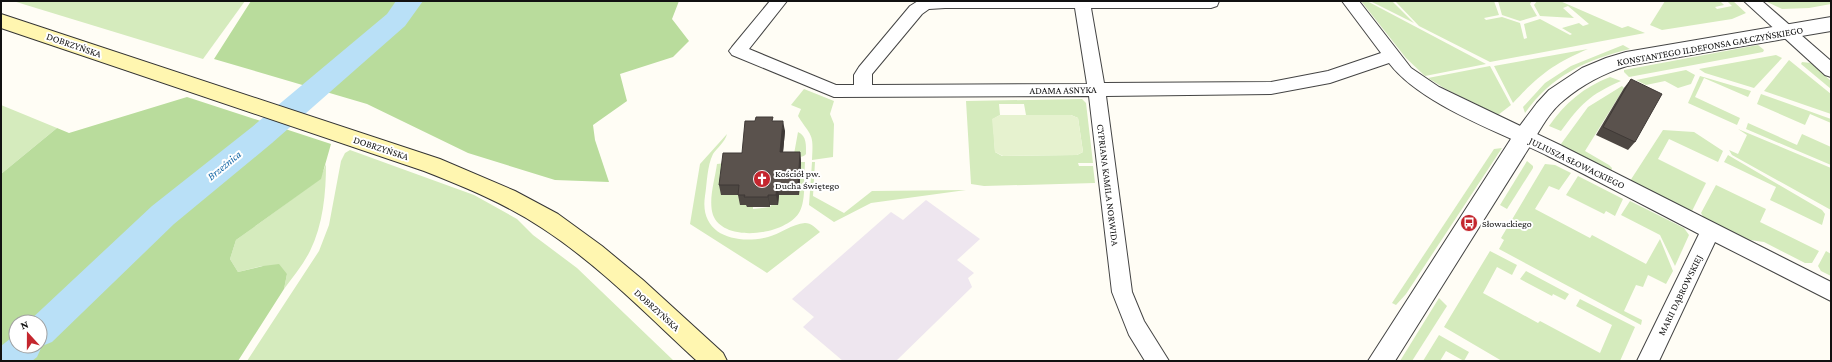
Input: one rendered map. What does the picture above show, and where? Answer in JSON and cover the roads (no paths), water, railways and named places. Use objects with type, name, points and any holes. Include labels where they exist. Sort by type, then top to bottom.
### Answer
[{"type":"main road","name":"DOBRZYŃSKA","points":[[1,21],[432,165],[494,190],[549,221],[604,262],[714,361]]},
{"type":"street","name":"ADAMA ASNYKA","points":[[779,1],[738,51],[834,90],[863,92],[1278,87],[1330,77],[1391,56]]},
{"type":"street","name":"JULIUSZA SŁOWACKIEGO","points":[[1350,1],[1391,56],[1405,72],[1433,92],[1711,230],[1831,292]]},
{"type":"street","points":[[1752,1],[1831,71]]},
{"type":"street","points":[[863,92],[863,75],[865,71],[916,10],[925,4],[945,2],[1211,2]]},
{"type":"street","name":"CYPRIANA KAMILA NORWIDA","points":[[1082,2],[1096,90],[1122,292],[1126,306],[1138,332],[1158,361]]},
{"type":"street","name":"KONSTANTEGO ILDEFONSA GAŁCZYŃSKIEGO","points":[[1381,361],[1524,137],[1544,108],[1556,95],[1589,73],[1626,59],[1831,24]]},
{"type":"street","name":"MARII DĄBROWSKIEJ","points":[[1648,361],[1711,230]]},
{"type":"waterway","name":"Brzeźnica","points":[[48,324],[163,215],[262,135],[396,20],[410,1]]},
{"type":"waterway","name":"Brzeźnica","points":[[9,361],[16,354]]},
{"type":"place","name":"Kościół pw. Ducha Świętego","points":[[762,179]]},
{"type":"place","name":"Słowackiego","points":[[1469,223]]}]
